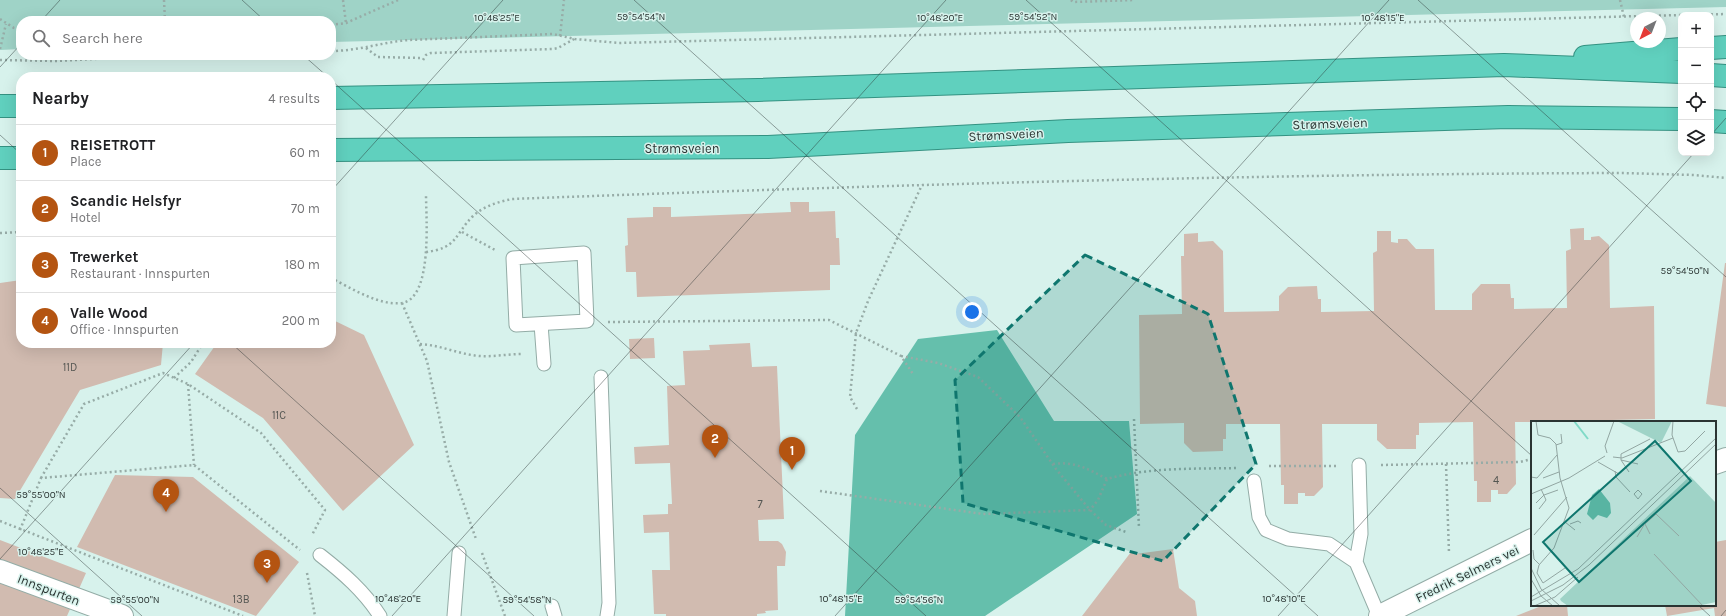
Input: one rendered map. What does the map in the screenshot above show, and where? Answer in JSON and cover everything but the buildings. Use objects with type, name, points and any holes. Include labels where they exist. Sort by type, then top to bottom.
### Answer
[{"type":"highway","points":[[1714,48],[1726,47]]},
{"type":"highway","points":[[336,98],[758,90],[1504,65],[1678,49]]},
{"type":"highway","points":[[1504,65],[1678,72]]},
{"type":"highway","points":[[1714,75],[1726,76]]},
{"type":"highway","points":[[0,106],[16,106]]},
{"type":"highway","name":"Strømsveien","points":[[336,150],[768,147],[1068,131],[1508,117],[1678,119]]},
{"type":"highway","points":[[1714,121],[1726,122]]},
{"type":"highway","points":[[0,158],[16,158]]},
{"type":"street","points":[[1716,463],[1726,459]]},
{"type":"street","name":"Fredrik Selmers vei","points":[[1379,616],[1531,540]]},
{"type":"street","name":"Innspurten","points":[[0,571],[122,616]]},
{"type":"lane","points":[[584,253],[587,321],[516,325],[512,258],[584,253]]},
{"type":"lane","points":[[541,324],[544,359]]},
{"type":"lane","points":[[601,377],[609,603],[607,616]]},
{"type":"lane","points":[[1359,465],[1361,534],[1356,562],[1379,616]]},
{"type":"lane","points":[[1254,481],[1259,517],[1266,530],[1288,539],[1329,544],[1356,562]]},
{"type":"lane","points":[[454,616],[459,553]]},
{"type":"lane","points":[[320,555],[348,577],[373,604],[380,616]]},
{"type":"path","points":[[164,0],[165,16]]},
{"type":"path","points":[[343,0],[346,23]]},
{"type":"path","points":[[336,24],[346,23],[398,0]]},
{"type":"path","points":[[560,36],[564,0]]},
{"type":"path","points":[[1071,0],[1073,2],[1135,0]]},
{"type":"path","points":[[1620,0],[1624,18]]},
{"type":"path","points":[[1714,14],[1726,14]]},
{"type":"path","points":[[336,50],[409,40],[526,34],[553,34],[575,39],[619,43],[1624,18],[1678,15]]},
{"type":"path","points":[[0,19],[6,24],[16,27]]},
{"type":"path","points":[[0,49],[6,24]]},
{"type":"path","points":[[366,47],[378,57],[423,59],[431,52],[552,49],[558,48],[575,39]]},
{"type":"path","points":[[0,60],[75,60]]},
{"type":"path","points":[[426,252],[444,249],[462,232],[473,217],[485,207],[512,199],[922,184],[1395,175],[1622,173],[1726,178]]},
{"type":"path","points":[[857,409],[850,397],[856,333],[868,301],[922,184]]},
{"type":"path","points":[[336,280],[384,301],[402,303],[408,300],[418,287],[423,274],[426,252],[426,195]]},
{"type":"path","points":[[0,233],[16,232]]},
{"type":"path","points":[[462,232],[512,258]]},
{"type":"path","points":[[402,303],[420,344],[432,379],[449,462],[478,543]]},
{"type":"path","points":[[587,321],[829,320],[901,356],[938,363],[978,377],[1020,417],[1053,464],[1090,510],[1106,525],[1126,532]]},
{"type":"path","points":[[420,344],[430,344],[454,352],[480,356],[510,354],[544,359]]},
{"type":"path","points":[[174,378],[191,362],[200,348]]},
{"type":"path","points":[[901,356],[913,374]]},
{"type":"path","points":[[20,530],[42,478],[84,404],[162,373],[188,384],[261,433],[325,510],[309,541]]},
{"type":"path","points":[[188,384],[194,465]]},
{"type":"path","points":[[1134,419],[1139,528]]},
{"type":"path","points":[[1053,464],[1066,462],[1086,467],[1107,479],[1136,472],[1520,462],[1531,459]]},
{"type":"path","points":[[1446,464],[1449,560]]},
{"type":"path","points":[[42,478],[194,465],[303,553]]},
{"type":"path","points":[[1249,468],[1254,481]]},
{"type":"path","points":[[820,491],[983,514],[1090,510],[1098,500],[1107,479]]},
{"type":"path","points":[[0,521],[243,616]]},
{"type":"path","points":[[481,550],[505,616]]},
{"type":"path","points":[[306,569],[315,616]]},
{"type":"highlighted area","points":[[1085,255],[1208,314],[1256,464],[1163,561],[963,503],[955,380]]},
{"type":"green space","points":[[0,0],[1726,0],[1726,7],[336,42],[336,16],[16,16],[16,49],[0,50]]},
{"type":"green space","points":[[997,330],[1054,421],[1129,421],[1137,514],[985,616],[845,616],[855,435],[918,339]]},
{"type":"place","name":"Scandic Helsfyr","points":[[715,458]]},
{"type":"place","name":"REISETROTT","points":[[792,470]]},
{"type":"place","name":"Valle Wood","points":[[166,512]]},
{"type":"place","name":"Trewerket","points":[[267,583]]}]
